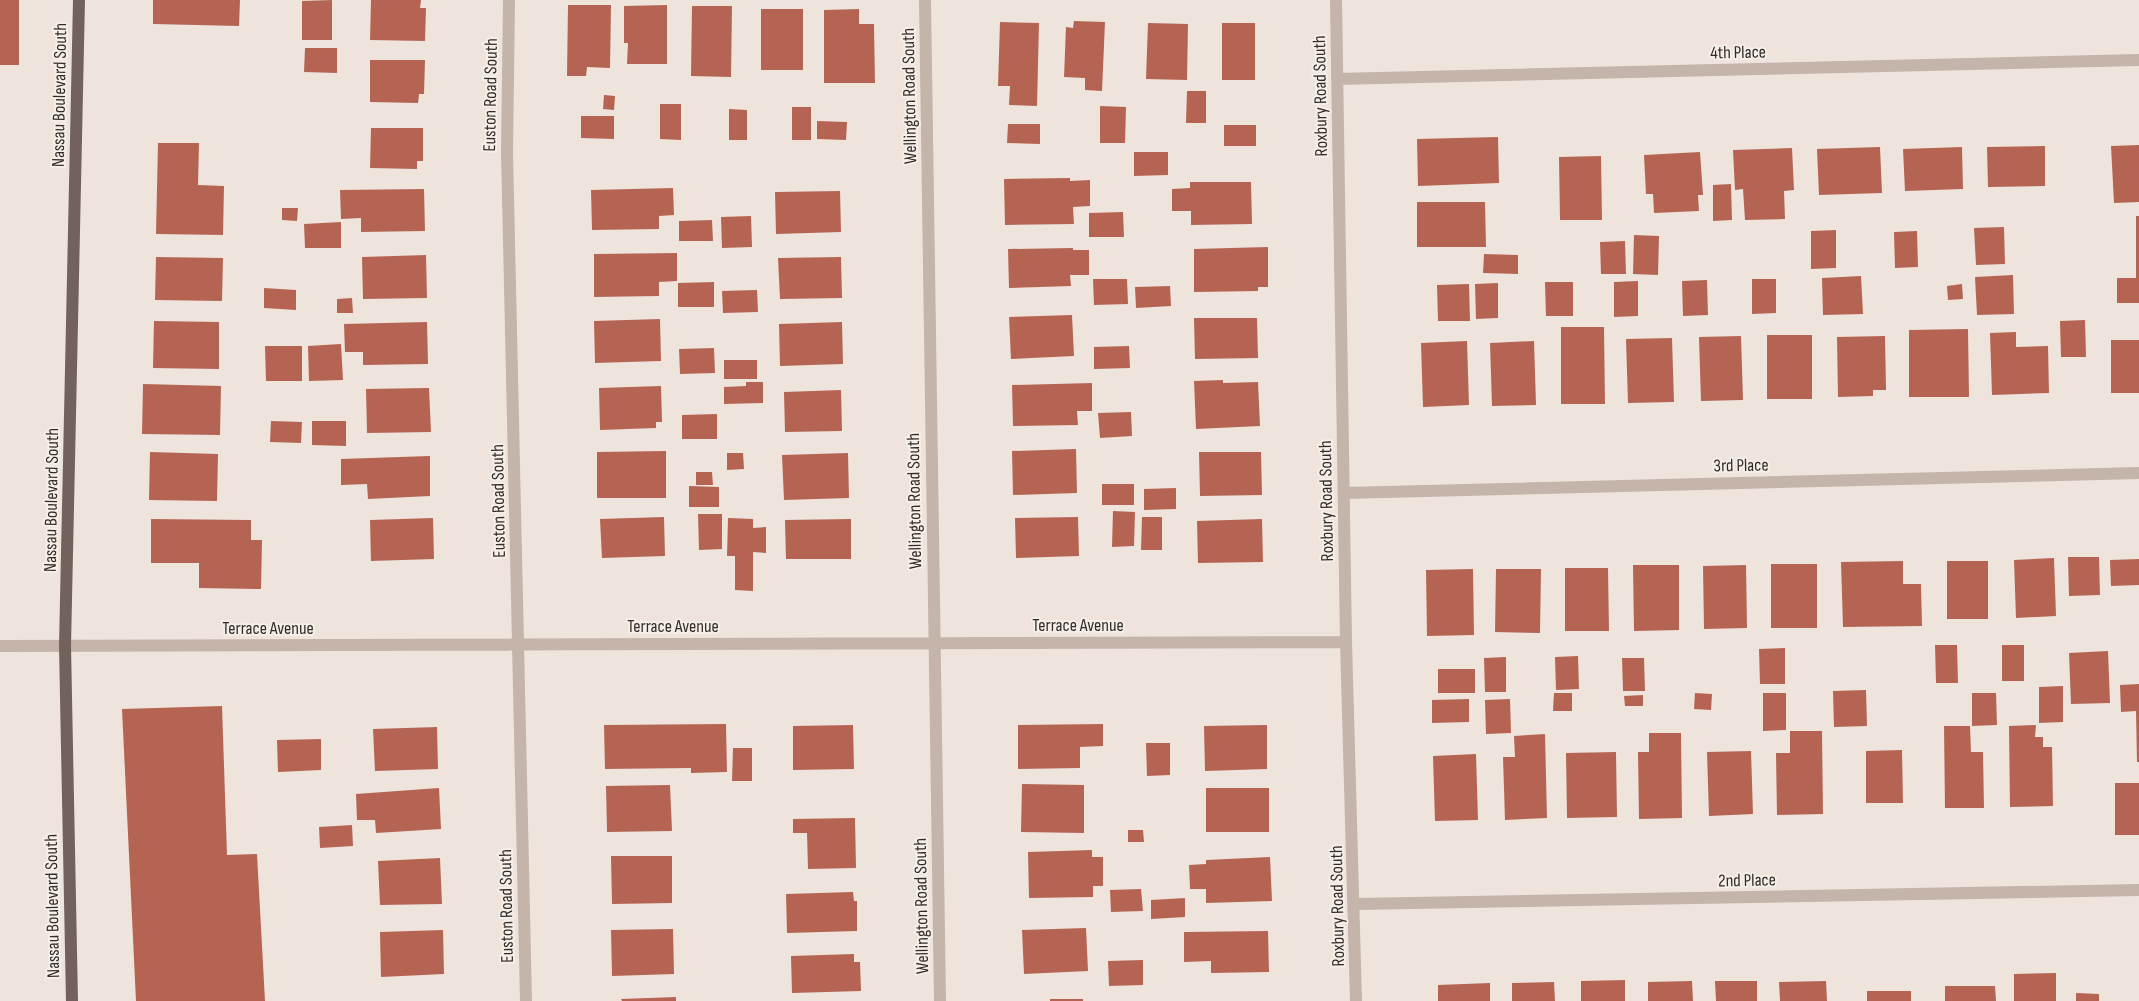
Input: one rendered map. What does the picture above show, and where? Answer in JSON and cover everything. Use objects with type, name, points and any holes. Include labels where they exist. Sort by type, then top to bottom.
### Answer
[{"type":"main road","name":"Nassau Boulevard South","points":[[72,1001],[65,646],[79,0]]},
{"type":"street","name":"Euston Road South","points":[[509,0],[507,152],[526,1001]]},
{"type":"street","name":"Wellington Road South","points":[[925,0],[933,643],[940,1001]]},
{"type":"street","name":"Roxbury Road South","points":[[1336,0],[1346,642],[1355,904],[1356,1001]]},
{"type":"street","name":"4th Place","points":[[1337,79],[2139,60]]},
{"type":"street","name":"3rd Place","points":[[1344,493],[2139,473]]},
{"type":"street","name":"Terrace Avenue","points":[[0,646],[1346,642]]},
{"type":"street","name":"2nd Place","points":[[1355,904],[2139,890]]},
{"type":"building","points":[[0,0],[19,0],[19,65],[0,65]]},
{"type":"building","points":[[153,0],[240,0],[239,26],[153,24]]},
{"type":"building","points":[[332,0],[332,40],[302,40],[302,1]]},
{"type":"building","points":[[371,0],[421,0],[420,8],[426,8],[425,41],[370,40]]},
{"type":"building","points":[[568,5],[611,5],[610,68],[587,67],[586,76],[567,76]]},
{"type":"building","points":[[667,5],[667,64],[627,64],[628,43],[624,43],[624,6]]},
{"type":"building","points":[[692,6],[732,6],[731,77],[691,76]]},
{"type":"building","points":[[761,9],[803,9],[803,70],[761,70]]},
{"type":"building","points":[[859,9],[859,24],[874,24],[875,83],[824,83],[824,10]]},
{"type":"building","points":[[1074,21],[1105,22],[1102,91],[1085,90],[1085,78],[1064,77],[1066,27],[1073,28]]},
{"type":"building","points":[[1000,22],[1039,23],[1037,106],[1009,105],[1010,86],[998,86]]},
{"type":"building","points":[[1148,23],[1188,24],[1187,80],[1146,79]]},
{"type":"building","points":[[1222,23],[1255,23],[1255,80],[1222,80]]},
{"type":"building","points":[[305,48],[337,48],[337,73],[304,72]]},
{"type":"building","points":[[370,60],[425,60],[424,94],[419,94],[418,103],[370,102]]},
{"type":"building","points":[[1187,91],[1206,91],[1206,123],[1186,123]]},
{"type":"building","points":[[604,95],[615,96],[614,110],[603,109]]},
{"type":"building","points":[[660,104],[681,104],[681,140],[660,139]]},
{"type":"building","points":[[1100,106],[1126,107],[1125,143],[1100,143]]},
{"type":"building","points":[[792,107],[811,107],[811,140],[792,140]]},
{"type":"building","points":[[729,109],[747,110],[747,140],[729,140]]},
{"type":"building","points":[[581,116],[614,116],[614,139],[581,138]]},
{"type":"building","points":[[817,121],[847,122],[846,140],[817,139]]},
{"type":"building","points":[[1008,124],[1040,124],[1040,144],[1007,143]]},
{"type":"building","points":[[1224,125],[1256,125],[1256,146],[1224,146]]},
{"type":"building","points":[[371,128],[423,128],[423,161],[417,161],[417,169],[370,168]]},
{"type":"building","points":[[1498,137],[1499,183],[1418,186],[1417,139]]},
{"type":"building","points":[[158,143],[199,143],[198,185],[224,186],[223,235],[156,234]]},
{"type":"building","points":[[2139,145],[2139,202],[2114,203],[2111,146]]},
{"type":"building","points":[[2045,146],[2045,186],[1988,187],[1987,147]]},
{"type":"building","points":[[1880,147],[1882,193],[1819,195],[1817,149]]},
{"type":"building","points":[[1962,147],[1963,189],[1905,191],[1903,149]]},
{"type":"building","points":[[1792,148],[1794,190],[1784,191],[1785,219],[1745,220],[1743,189],[1735,190],[1733,150]]},
{"type":"building","points":[[1134,152],[1168,152],[1168,175],[1134,176]]},
{"type":"building","points":[[1700,152],[1703,195],[1698,195],[1699,211],[1654,213],[1653,194],[1646,194],[1644,155]]},
{"type":"building","points":[[1601,156],[1602,220],[1560,220],[1559,157]]},
{"type":"building","points":[[1070,178],[1070,181],[1090,180],[1090,206],[1073,207],[1074,224],[1005,225],[1004,179]]},
{"type":"building","points":[[1190,182],[1251,182],[1252,224],[1191,225],[1191,211],[1172,211],[1172,189],[1190,188]]},
{"type":"building","points":[[1731,184],[1732,220],[1713,221],[1713,185]]},
{"type":"building","points":[[673,188],[674,215],[659,216],[659,229],[592,230],[591,190]]},
{"type":"building","points":[[424,189],[425,231],[361,232],[361,218],[341,219],[340,190]]},
{"type":"building","points":[[840,191],[841,232],[776,234],[775,192]]},
{"type":"building","points":[[1417,202],[1485,202],[1486,247],[1417,247]]},
{"type":"building","points":[[282,208],[298,208],[297,221],[282,220]]},
{"type":"building","points":[[1123,212],[1124,237],[1089,237],[1089,213]]},
{"type":"building","points":[[751,216],[752,247],[722,248],[721,217]]},
{"type":"building","points":[[2136,216],[2139,216],[2139,303],[2117,303],[2117,278],[2136,278]]},
{"type":"building","points":[[712,220],[713,241],[679,241],[679,221]]},
{"type":"building","points":[[341,222],[341,248],[305,248],[304,224]]},
{"type":"building","points":[[2004,227],[2005,264],[1976,265],[1974,228]]},
{"type":"building","points":[[1836,230],[1836,268],[1811,269],[1811,231]]},
{"type":"building","points":[[1917,231],[1918,267],[1895,268],[1894,232]]},
{"type":"building","points":[[1634,235],[1659,236],[1658,275],[1633,274]]},
{"type":"building","points":[[1625,241],[1626,274],[1601,274],[1600,242]]},
{"type":"building","points":[[1268,247],[1268,287],[1258,287],[1258,291],[1194,292],[1194,249]]},
{"type":"building","points":[[1073,248],[1073,250],[1089,250],[1089,275],[1070,275],[1071,286],[1009,288],[1008,249]]},
{"type":"building","points":[[677,253],[677,281],[659,282],[659,296],[594,297],[594,254]]},
{"type":"building","points":[[1484,254],[1518,255],[1518,274],[1483,273]]},
{"type":"building","points":[[426,255],[427,298],[363,299],[362,257]]},
{"type":"building","points":[[156,257],[223,258],[222,301],[155,300]]},
{"type":"building","points":[[841,257],[842,298],[780,299],[778,258]]},
{"type":"building","points":[[2013,275],[2014,314],[1977,315],[1975,277]]},
{"type":"building","points":[[1861,276],[1863,314],[1823,315],[1822,278]]},
{"type":"building","points":[[1093,279],[1127,279],[1128,304],[1094,305]]},
{"type":"building","points":[[1752,279],[1776,279],[1776,313],[1752,314]]},
{"type":"building","points":[[1707,280],[1708,315],[1683,316],[1682,281]]},
{"type":"building","points":[[1638,281],[1638,316],[1614,317],[1614,282]]},
{"type":"building","points":[[714,282],[714,307],[678,307],[678,283]]},
{"type":"building","points":[[1545,282],[1573,282],[1573,316],[1546,316]]},
{"type":"building","points":[[1498,283],[1498,318],[1476,319],[1475,284]]},
{"type":"building","points":[[1469,284],[1470,321],[1438,321],[1437,285]]},
{"type":"building","points":[[1962,284],[1963,299],[1948,300],[1947,286]]},
{"type":"building","points":[[1170,286],[1171,306],[1136,308],[1135,287]]},
{"type":"building","points":[[264,288],[296,290],[296,310],[264,308]]},
{"type":"building","points":[[757,290],[758,312],[723,313],[722,291]]},
{"type":"building","points":[[352,298],[353,313],[337,313],[337,299]]},
{"type":"building","points":[[1072,315],[1074,356],[1011,359],[1009,317]]},
{"type":"building","points":[[1194,318],[1257,318],[1258,358],[1195,359]]},
{"type":"building","points":[[660,319],[661,361],[595,363],[594,321]]},
{"type":"building","points":[[2085,320],[2086,357],[2061,357],[2060,321]]},
{"type":"building","points":[[154,321],[219,322],[219,369],[153,368]]},
{"type":"building","points":[[427,322],[428,364],[363,365],[363,352],[345,352],[344,324]]},
{"type":"building","points":[[842,322],[843,364],[780,366],[779,324]]},
{"type":"building","points":[[1561,327],[1604,327],[1605,404],[1561,404]]},
{"type":"building","points":[[1968,329],[1969,397],[1909,397],[1909,330]]},
{"type":"building","points":[[2016,332],[2016,347],[2048,346],[2049,393],[1992,395],[1990,333]]},
{"type":"building","points":[[1767,335],[1812,335],[1812,399],[1767,399]]},
{"type":"building","points":[[1741,336],[1743,400],[1701,401],[1699,337]]},
{"type":"building","points":[[1885,336],[1886,390],[1873,390],[1873,396],[1838,397],[1837,337]]},
{"type":"building","points":[[1672,338],[1674,402],[1628,403],[1626,339]]},
{"type":"building","points":[[2111,340],[2139,340],[2139,393],[2111,393]]},
{"type":"building","points":[[1467,341],[1469,405],[1423,407],[1421,343]]},
{"type":"building","points":[[1534,341],[1536,405],[1492,406],[1490,343]]},
{"type":"building","points":[[341,344],[343,380],[309,381],[308,346]]},
{"type":"building","points":[[265,346],[302,346],[302,381],[266,381]]},
{"type":"building","points":[[1129,346],[1130,368],[1094,369],[1094,347]]},
{"type":"building","points":[[714,348],[715,373],[680,374],[679,349]]},
{"type":"building","points":[[724,360],[757,360],[757,379],[724,379]]},
{"type":"building","points":[[1223,380],[1223,383],[1258,382],[1260,426],[1196,429],[1194,381]]},
{"type":"building","points":[[746,382],[763,382],[763,403],[724,404],[724,387],[746,386]]},
{"type":"building","points":[[1092,383],[1092,411],[1077,411],[1078,425],[1013,426],[1012,385]]},
{"type":"building","points":[[143,384],[221,386],[220,435],[142,434]]},
{"type":"building","points":[[661,386],[662,422],[656,422],[656,428],[600,430],[599,388]]},
{"type":"building","points":[[429,388],[431,432],[367,433],[366,389]]},
{"type":"building","points":[[841,390],[842,431],[785,432],[784,392]]},
{"type":"building","points":[[1131,412],[1132,436],[1100,438],[1098,413]]},
{"type":"building","points":[[717,414],[717,439],[682,439],[682,415]]},
{"type":"building","points":[[271,421],[302,422],[301,443],[270,442]]},
{"type":"building","points":[[312,421],[346,421],[346,446],[312,445]]},
{"type":"building","points":[[1076,449],[1077,493],[1013,495],[1012,451]]},
{"type":"building","points":[[666,451],[666,498],[597,498],[597,452]]},
{"type":"building","points":[[150,452],[218,454],[217,501],[149,500]]},
{"type":"building","points":[[1199,452],[1261,452],[1262,495],[1200,496]]},
{"type":"building","points":[[727,453],[743,453],[744,469],[727,470]]},
{"type":"building","points":[[848,453],[849,498],[784,500],[782,455]]},
{"type":"building","points":[[430,456],[430,496],[368,499],[367,484],[341,485],[341,459]]},
{"type":"building","points":[[696,472],[712,472],[713,485],[696,485]]},
{"type":"building","points":[[1102,484],[1134,484],[1134,505],[1102,505]]},
{"type":"building","points":[[689,486],[719,487],[719,507],[689,507]]},
{"type":"building","points":[[1176,488],[1176,509],[1144,510],[1144,489]]},
{"type":"building","points":[[1113,511],[1135,512],[1134,546],[1112,547]]},
{"type":"building","points":[[698,514],[722,514],[722,549],[699,550]]},
{"type":"building","points":[[664,517],[665,556],[602,558],[600,519]]},
{"type":"building","points":[[1078,517],[1079,556],[1016,558],[1015,518]]},
{"type":"building","points":[[1142,517],[1162,517],[1162,550],[1141,550]]},
{"type":"building","points":[[433,518],[434,559],[371,561],[370,520]]},
{"type":"building","points":[[728,518],[753,519],[753,528],[766,527],[766,553],[753,552],[753,591],[735,590],[735,556],[727,556]]},
{"type":"building","points":[[151,519],[251,520],[251,540],[262,540],[261,589],[199,588],[199,563],[151,563]]},
{"type":"building","points":[[851,519],[851,559],[786,559],[785,520]]},
{"type":"building","points":[[1262,519],[1263,562],[1198,563],[1197,521]]},
{"type":"building","points":[[2068,557],[2099,557],[2100,595],[2069,596]]},
{"type":"building","points":[[2054,558],[2056,616],[2016,618],[2014,560]]},
{"type":"building","points":[[2139,559],[2139,585],[2111,586],[2110,560]]},
{"type":"building","points":[[1903,561],[1903,584],[1921,584],[1922,626],[1843,627],[1841,562]]},
{"type":"building","points":[[1947,561],[1988,561],[1988,619],[1947,619]]},
{"type":"building","points":[[1771,564],[1817,564],[1817,628],[1771,628]]},
{"type":"building","points":[[1633,565],[1679,565],[1679,630],[1634,631]]},
{"type":"building","points":[[1746,565],[1747,628],[1704,629],[1703,566]]},
{"type":"building","points":[[1565,568],[1608,568],[1609,631],[1565,631]]},
{"type":"building","points":[[1473,569],[1474,635],[1427,636],[1426,570]]},
{"type":"building","points":[[1496,569],[1541,569],[1540,633],[1495,632]]},
{"type":"building","points":[[1935,645],[1957,645],[1958,683],[1936,683]]},
{"type":"building","points":[[2002,645],[2024,645],[2024,681],[2002,681]]},
{"type":"building","points":[[1785,648],[1785,684],[1760,684],[1759,649]]},
{"type":"building","points":[[2108,651],[2110,703],[2071,704],[2069,653]]},
{"type":"building","points":[[1578,656],[1579,689],[1556,690],[1555,657]]},
{"type":"building","points":[[1506,657],[1506,692],[1485,692],[1484,658]]},
{"type":"building","points":[[1622,658],[1644,658],[1645,691],[1623,691]]},
{"type":"building","points":[[1438,669],[1475,669],[1475,693],[1438,693]]},
{"type":"building","points":[[2139,684],[2139,762],[2137,762],[2136,711],[2121,712],[2120,685]]},
{"type":"building","points":[[2063,686],[2063,722],[2039,723],[2039,687]]},
{"type":"building","points":[[1866,690],[1867,726],[1834,727],[1833,691]]},
{"type":"building","points":[[1554,693],[1572,693],[1572,711],[1553,711]]},
{"type":"building","points":[[1695,693],[1712,694],[1711,710],[1694,709]]},
{"type":"building","points":[[1763,693],[1786,693],[1786,730],[1763,731]]},
{"type":"building","points":[[1972,693],[1996,693],[1997,725],[1972,726]]},
{"type":"building","points":[[1643,695],[1643,706],[1625,706],[1624,696]]},
{"type":"building","points":[[1469,699],[1469,722],[1432,723],[1432,700]]},
{"type":"building","points":[[1510,699],[1511,733],[1486,734],[1485,700]]},
{"type":"building","points":[[222,706],[227,855],[257,854],[265,1001],[136,1001],[122,709]]},
{"type":"building","points":[[726,724],[727,772],[691,773],[691,768],[605,769],[604,725]]},
{"type":"building","points":[[1103,724],[1103,746],[1080,747],[1080,768],[1018,769],[1018,725]]},
{"type":"building","points":[[853,725],[854,769],[793,770],[793,726]]},
{"type":"building","points":[[1267,725],[1267,769],[1205,771],[1204,726]]},
{"type":"building","points":[[2036,725],[2035,737],[2043,737],[2043,747],[2052,747],[2053,806],[2010,807],[2009,726]]},
{"type":"building","points":[[1944,726],[1970,726],[1971,752],[1983,752],[1984,808],[1945,808]]},
{"type":"building","points":[[437,727],[438,769],[375,771],[373,729]]},
{"type":"building","points":[[1790,731],[1822,731],[1823,814],[1777,815],[1776,753],[1790,753]]},
{"type":"building","points":[[1649,733],[1681,733],[1682,818],[1639,819],[1638,752],[1649,752]]},
{"type":"building","points":[[1545,734],[1547,818],[1505,820],[1503,757],[1515,757],[1514,736]]},
{"type":"building","points":[[321,739],[321,770],[278,772],[277,740]]},
{"type":"building","points":[[1146,743],[1170,743],[1170,775],[1147,776]]},
{"type":"building","points":[[733,748],[752,748],[752,781],[732,781]]},
{"type":"building","points":[[1902,750],[1903,803],[1866,803],[1866,751]]},
{"type":"building","points":[[1751,751],[1753,814],[1709,816],[1707,752]]},
{"type":"building","points":[[1616,752],[1617,817],[1567,818],[1566,753]]},
{"type":"building","points":[[1476,754],[1478,820],[1435,821],[1433,756]]},
{"type":"building","points":[[2115,783],[2139,783],[2139,835],[2115,835]]},
{"type":"building","points":[[1022,784],[1084,785],[1084,833],[1021,832]]},
{"type":"building","points":[[670,785],[672,831],[607,832],[606,786]]},
{"type":"building","points":[[439,788],[441,829],[376,833],[375,820],[357,820],[356,794]]},
{"type":"building","points":[[1206,788],[1269,788],[1269,832],[1206,832]]},
{"type":"building","points":[[855,818],[856,868],[808,869],[807,833],[793,833],[793,819]]},
{"type":"building","points":[[352,825],[353,846],[320,848],[319,827]]},
{"type":"building","points":[[1128,830],[1143,830],[1144,842],[1128,842]]},
{"type":"building","points":[[1092,850],[1092,857],[1103,857],[1103,886],[1093,886],[1093,897],[1029,898],[1028,852]]},
{"type":"building","points":[[611,856],[672,856],[672,903],[612,904]]},
{"type":"building","points":[[1270,857],[1272,901],[1206,903],[1206,889],[1190,889],[1189,865],[1206,864],[1206,860]]},
{"type":"building","points":[[440,858],[442,904],[380,905],[378,861]]},
{"type":"building","points":[[1141,889],[1143,911],[1111,912],[1110,890]]},
{"type":"building","points":[[853,892],[854,901],[857,901],[857,931],[787,933],[786,894]]},
{"type":"building","points":[[1185,898],[1185,917],[1151,919],[1151,900]]},
{"type":"building","points":[[1086,928],[1088,971],[1024,974],[1022,930]]},
{"type":"building","points":[[673,929],[674,974],[612,976],[611,930]]},
{"type":"building","points":[[443,930],[444,974],[381,977],[380,932]]},
{"type":"building","points":[[1268,931],[1269,972],[1211,973],[1211,961],[1184,962],[1184,932]]},
{"type":"building","points":[[854,954],[854,962],[860,962],[861,991],[792,993],[791,956]]},
{"type":"building","points":[[1143,960],[1143,985],[1109,986],[1108,961]]},
{"type":"building","points":[[2056,973],[2056,1001],[2014,1001],[2014,974]]},
{"type":"building","points":[[1625,980],[1625,1001],[1581,1001],[1581,981]]},
{"type":"building","points":[[1692,981],[1693,1001],[1648,1001],[1648,982]]},
{"type":"building","points":[[1715,981],[1757,981],[1757,1001],[1716,1001]]},
{"type":"building","points":[[1826,981],[1827,1001],[1780,1001],[1779,982]]},
{"type":"building","points":[[1554,982],[1555,1001],[1512,1001],[1512,983]]},
{"type":"building","points":[[1490,983],[1490,1001],[1438,1001],[1438,985]]},
{"type":"building","points":[[1945,986],[1995,986],[1996,1001],[1945,1001]]},
{"type":"building","points":[[1867,991],[1911,991],[1911,1001],[1867,1001]]},
{"type":"building","points":[[2076,993],[2099,994],[2099,1001],[2076,1001]]},
{"type":"building","points":[[676,997],[676,1001],[622,1001],[621,999]]},
{"type":"building","points":[[1050,999],[1083,999],[1083,1001],[1050,1001]]}]
